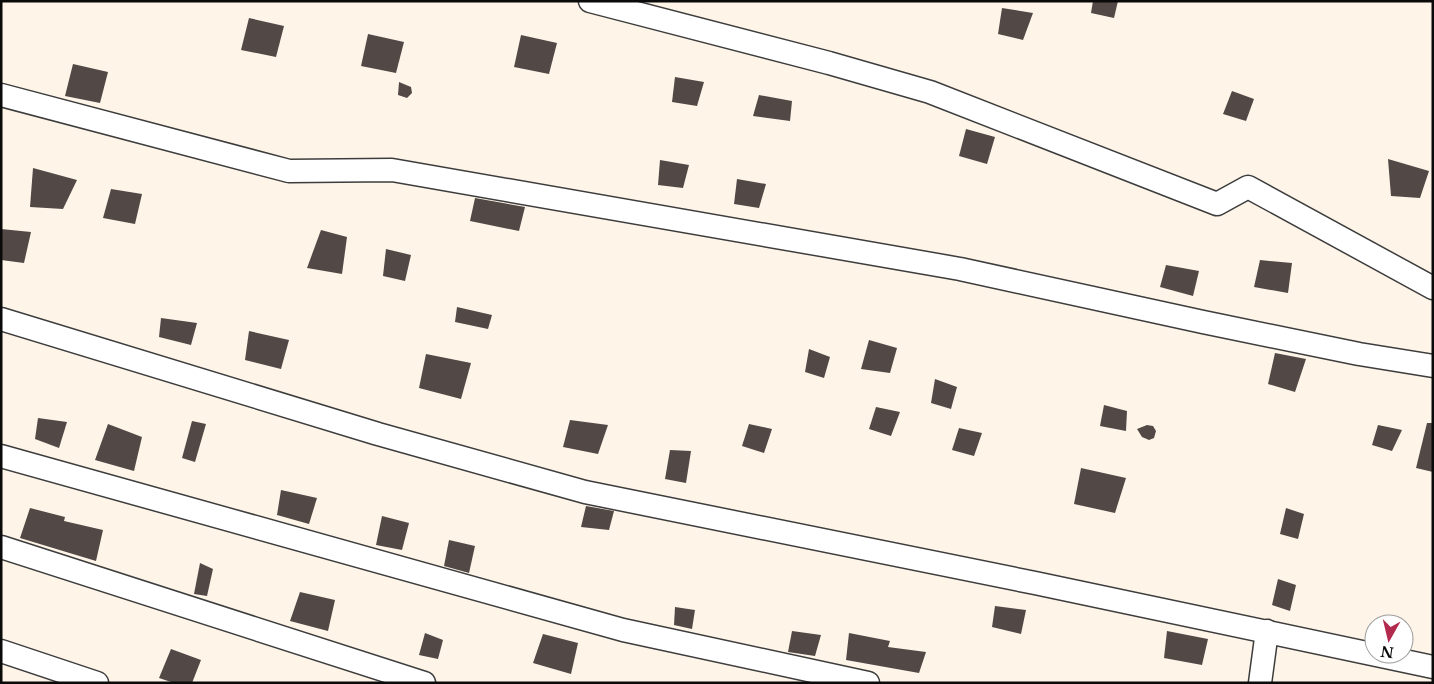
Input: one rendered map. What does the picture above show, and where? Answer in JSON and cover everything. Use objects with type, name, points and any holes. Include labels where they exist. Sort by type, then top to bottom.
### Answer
[{"type":"street","points":[[590,1],[829,63],[930,92],[1217,204],[1248,187],[1433,288]]},
{"type":"street","points":[[1,95],[289,171],[402,172],[960,269],[1359,354],[1433,366]]},
{"type":"street","points":[[1,319],[378,434],[585,492],[1267,631],[1433,667]]},
{"type":"street","points":[[1,456],[623,630],[868,683]]},
{"type":"street","points":[[1,547],[424,683]]},
{"type":"street","points":[[1260,683],[1267,631]]},
{"type":"street","points":[[1,651],[97,683]]},
{"type":"building","points":[[1093,1],[1118,1],[1114,18],[1091,13]]},
{"type":"building","points":[[1002,8],[1033,13],[1023,40],[998,34]]},
{"type":"building","points":[[249,18],[284,26],[276,57],[241,50]]},
{"type":"building","points":[[368,34],[404,42],[396,73],[361,66]]},
{"type":"building","points":[[521,35],[557,43],[549,74],[514,67]]},
{"type":"building","points":[[73,64],[108,72],[100,103],[65,96]]},
{"type":"building","points":[[675,77],[704,82],[697,106],[672,102]]},
{"type":"building","points":[[399,82],[411,87],[412,93],[407,98],[398,95]]},
{"type":"building","points":[[1232,91],[1254,99],[1246,121],[1223,114]]},
{"type":"building","points":[[759,95],[792,101],[790,121],[753,116]]},
{"type":"building","points":[[966,129],[995,137],[987,164],[959,156]]},
{"type":"building","points":[[1388,159],[1429,171],[1420,198],[1391,196]]},
{"type":"building","points":[[660,160],[689,165],[683,188],[658,185]]},
{"type":"building","points":[[33,168],[77,180],[63,209],[30,207]]},
{"type":"building","points":[[737,179],[766,184],[759,208],[734,204]]},
{"type":"building","points":[[111,189],[142,194],[135,224],[103,218]]},
{"type":"building","points":[[475,198],[525,207],[519,231],[470,221]]},
{"type":"building","points":[[1,229],[31,232],[24,263],[1,260]]},
{"type":"building","points":[[321,230],[347,237],[342,274],[307,268]]},
{"type":"building","points":[[386,249],[411,255],[405,281],[383,276]]},
{"type":"building","points":[[1260,260],[1292,263],[1288,293],[1254,287]]},
{"type":"building","points":[[1166,265],[1199,271],[1193,296],[1160,287]]},
{"type":"building","points":[[457,307],[492,315],[488,329],[455,322]]},
{"type":"building","points":[[161,318],[197,323],[191,345],[159,337]]},
{"type":"building","points":[[249,331],[289,340],[281,369],[245,360]]},
{"type":"building","points":[[869,340],[897,348],[890,373],[861,369]]},
{"type":"building","points":[[809,349],[830,357],[824,378],[805,372]]},
{"type":"building","points":[[1275,353],[1306,359],[1295,392],[1268,384]]},
{"type":"building","points":[[426,354],[471,363],[461,399],[419,388]]},
{"type":"building","points":[[935,379],[957,387],[951,409],[931,403]]},
{"type":"building","points":[[1104,405],[1127,411],[1126,431],[1100,426]]},
{"type":"building","points":[[876,407],[900,412],[891,436],[869,429]]},
{"type":"building","points":[[38,418],[67,422],[59,448],[35,439]]},
{"type":"building","points":[[570,420],[608,425],[598,454],[563,447]]},
{"type":"building","points":[[192,421],[206,424],[195,462],[182,458]]},
{"type":"building","points":[[1427,423],[1433,423],[1433,472],[1416,468]]},
{"type":"building","points":[[108,424],[142,437],[134,471],[95,460]]},
{"type":"building","points":[[749,424],[772,429],[764,453],[742,446]]},
{"type":"building","points":[[1147,425],[1153,426],[1156,431],[1154,438],[1149,440],[1142,437],[1137,429]]},
{"type":"building","points":[[1378,425],[1402,430],[1392,451],[1372,445]]},
{"type":"building","points":[[959,428],[982,433],[974,456],[952,450]]},
{"type":"building","points":[[670,450],[691,451],[686,483],[665,479]]},
{"type":"building","points":[[1081,468],[1126,478],[1115,513],[1074,504]]},
{"type":"building","points":[[281,490],[317,498],[309,524],[277,515]]},
{"type":"building","points":[[586,506],[614,511],[609,530],[581,527]]},
{"type":"building","points":[[30,508],[65,517],[64,521],[103,530],[96,561],[20,538]]},
{"type":"building","points":[[1286,508],[1304,514],[1298,539],[1280,534]]},
{"type":"building","points":[[382,516],[409,523],[402,550],[376,545]]},
{"type":"building","points":[[449,540],[475,546],[469,573],[444,566]]},
{"type":"building","points":[[200,563],[213,569],[207,596],[194,594]]},
{"type":"building","points":[[1278,579],[1296,585],[1290,611],[1272,605]]},
{"type":"building","points":[[300,592],[335,600],[328,631],[290,621]]},
{"type":"building","points":[[995,606],[1026,610],[1021,634],[992,627]]},
{"type":"building","points":[[675,607],[695,610],[692,629],[674,625]]},
{"type":"building","points":[[792,631],[821,635],[815,656],[788,652]]},
{"type":"building","points":[[1167,631],[1208,639],[1202,665],[1164,658]]},
{"type":"building","points":[[425,633],[443,640],[438,659],[419,655]]},
{"type":"building","points":[[849,633],[890,641],[888,647],[926,652],[919,673],[846,660]]},
{"type":"building","points":[[543,634],[578,643],[571,674],[533,663]]},
{"type":"building","points":[[171,649],[201,660],[192,683],[174,683],[159,678]]}]
